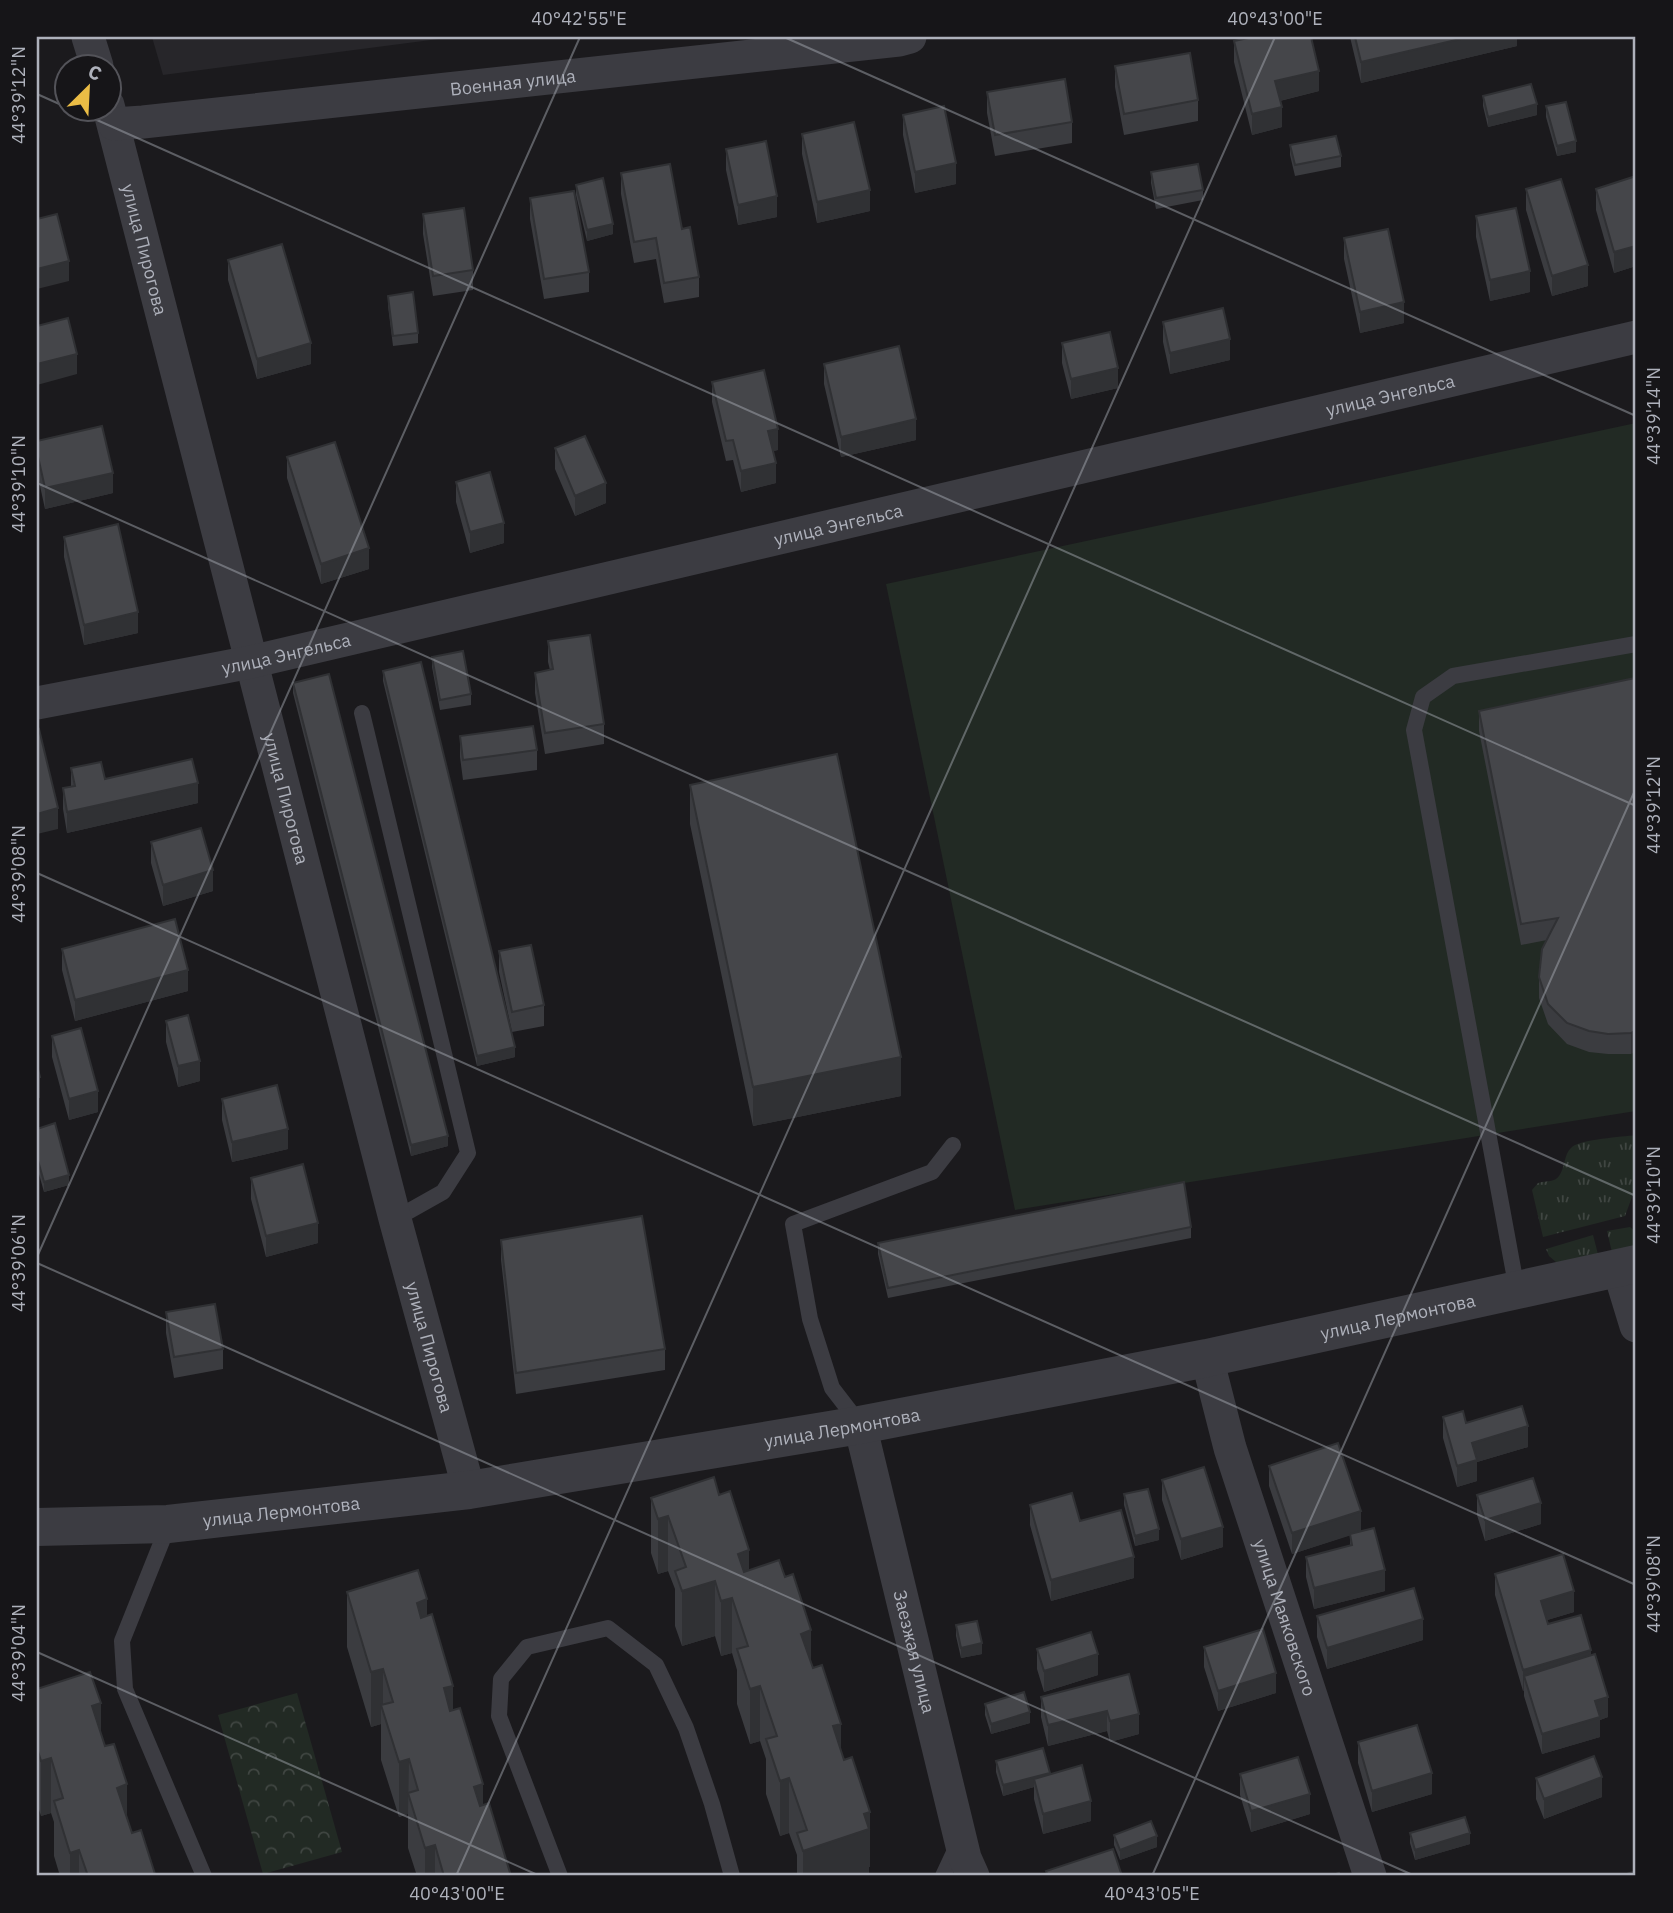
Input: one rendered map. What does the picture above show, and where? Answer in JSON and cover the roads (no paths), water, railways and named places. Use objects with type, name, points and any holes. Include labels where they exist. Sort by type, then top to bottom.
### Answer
[{"type":"street","name":"Военная улица","points":[[122,117],[143,122],[910,37]]},
{"type":"street","name":"улица Пирогова","points":[[113,122],[395,1219],[469,1490]]},
{"type":"street","name":"улица Энгельса","points":[[37,703],[251,662],[1636,337]]},
{"type":"street","name":"улица Лермонтова","points":[[37,1527],[168,1524],[469,1490],[860,1425],[1207,1358],[1627,1265]]},
{"type":"street","points":[[1627,1265],[1636,1326]]},
{"type":"street","name":"улица Маяковского","points":[[1207,1358],[1230,1448],[1370,1876]]},
{"type":"street","name":"Заезжая улица","points":[[860,1425],[960,1839],[973,1876]]},
{"type":"lane","points":[[1517,1290],[1414,730],[1423,697],[1453,676],[1636,644]]},
{"type":"lane","points":[[362,713],[468,1153],[443,1192],[395,1219]]},
{"type":"lane","points":[[860,1425],[832,1388],[810,1319],[793,1224],[932,1172],[953,1145]]},
{"type":"lane","points":[[168,1524],[122,1641],[125,1689],[204,1876]]},
{"type":"lane","points":[[560,1876],[499,1716],[500,1679],[527,1647],[608,1629],[656,1665],[690,1740],[712,1804],[732,1876]]},
{"type":"lane","points":[[943,1876],[960,1839]]}]
